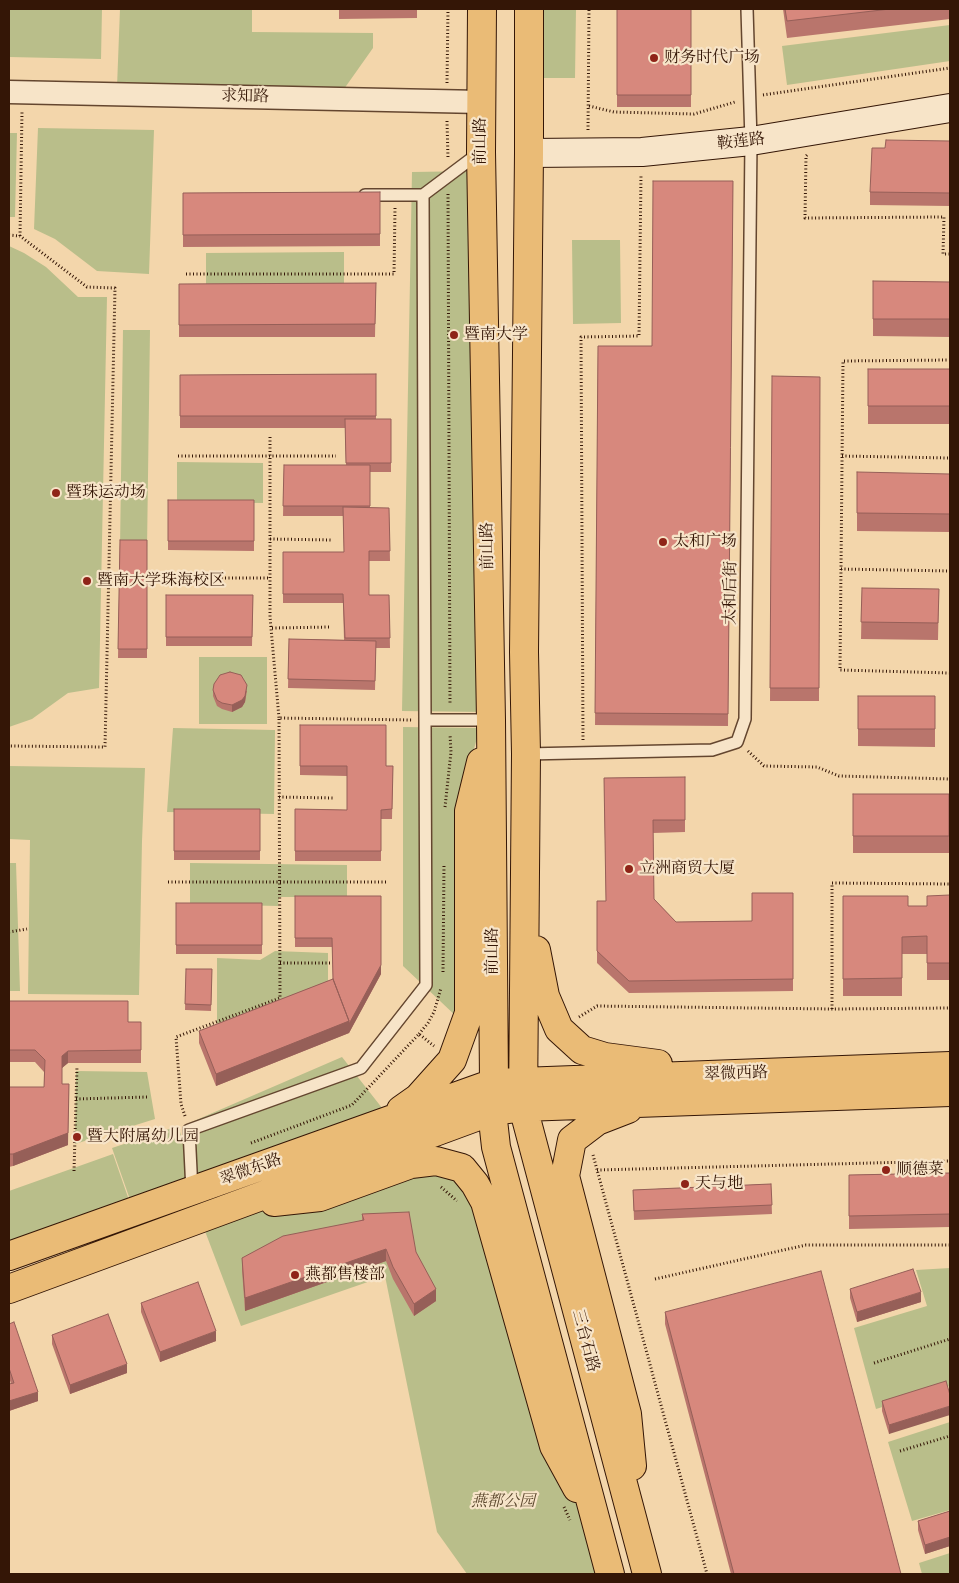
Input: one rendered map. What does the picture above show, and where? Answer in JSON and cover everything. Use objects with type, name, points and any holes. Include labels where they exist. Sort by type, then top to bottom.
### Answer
[{"type":"main road","name":"前山路","points":[[482,9],[481,152],[491,720],[494,1083],[492,1111]]},
{"type":"main road","name":"前山路","points":[[522,1094],[526,754],[524,652],[529,9]]},
{"type":"main road","points":[[379,1124],[418,1098],[452,1060],[469,1013],[469,811],[491,720]]},
{"type":"main road","points":[[524,882],[544,996],[559,1029],[582,1050],[605,1057],[741,1074]]},
{"type":"main road","name":"翠微西路","points":[[522,1094],[741,1074],[950,1066]]},
{"type":"main road","name":"翠微东路","points":[[9,1256],[494,1083],[522,1094]]},
{"type":"main road","name":"翠微西路","points":[[522,1094],[644,1103],[950,1092]]},
{"type":"main road","name":"翠微东路","points":[[9,1289],[492,1111],[522,1094]]},
{"type":"main road","name":"三台石路","points":[[522,1094],[645,1564]]},
{"type":"main road","points":[[644,1103],[597,1121],[572,1140],[565,1176],[627,1414],[645,1564]]},
{"type":"main road","points":[[492,1111],[496,1147],[586,1528]]},
{"type":"main road","points":[[236,1205],[320,1197],[411,1164],[436,1161],[462,1168],[475,1184],[485,1202],[554,1446],[586,1528],[610,1574]]},
{"type":"street","name":"求知路","points":[[16,92],[481,102]]},
{"type":"street","name":"鞍莲路","points":[[529,153],[642,152],[751,141],[950,108]]},
{"type":"lane","name":"太和后街","points":[[737,742],[746,719],[751,141],[747,9]]},
{"type":"lane","points":[[355,195],[424,195],[481,152]]},
{"type":"lane","points":[[192,1191],[189,1130],[361,1068],[426,985],[424,195]]},
{"type":"lane","points":[[425,720],[491,720]]},
{"type":"lane","points":[[526,754],[712,750],[737,742]]},
{"type":"path","points":[[445,809],[451,752],[448,9]]},
{"type":"path","points":[[588,153],[589,9]]},
{"type":"path","points":[[588,106],[614,112],[694,114],[750,97],[950,68]]},
{"type":"path","points":[[16,92],[20,236]]},
{"type":"path","points":[[583,753],[581,337],[640,336],[642,152]]},
{"type":"path","points":[[815,154],[806,156],[806,218],[944,217],[943,254],[950,254]]},
{"type":"path","points":[[186,274],[394,274],[395,195]]},
{"type":"path","points":[[9,235],[20,236],[87,287],[115,288],[105,747],[9,746]]},
{"type":"path","points":[[950,360],[842,361],[840,670],[950,672]]},
{"type":"path","points":[[189,1130],[181,1104],[176,1037],[280,998],[279,718],[271,628],[270,437]]},
{"type":"path","points":[[178,456],[336,456]]},
{"type":"path","points":[[842,456],[950,458]]},
{"type":"path","points":[[270,539],[333,540]]},
{"type":"path","points":[[841,570],[950,571]]},
{"type":"path","points":[[176,578],[270,578]]},
{"type":"path","points":[[271,628],[331,627]]},
{"type":"path","points":[[279,718],[425,720]]},
{"type":"path","points":[[737,742],[764,766],[817,767],[839,776],[950,779]]},
{"type":"path","points":[[279,797],[333,798]]},
{"type":"path","points":[[245,1146],[352,1105],[428,1023],[434,1012],[442,987],[444,857]]},
{"type":"path","points":[[168,882],[388,882]]},
{"type":"path","points":[[832,1009],[832,883],[950,884]]},
{"type":"path","points":[[9,932],[27,929]]},
{"type":"path","points":[[280,963],[330,963]]},
{"type":"path","points":[[559,1029],[597,1006],[832,1009],[950,1008]]},
{"type":"path","points":[[419,1034],[452,1060]]},
{"type":"path","points":[[74,1171],[77,1066]]},
{"type":"path","points":[[76,1099],[146,1097]]},
{"type":"path","points":[[572,1140],[592,1151],[707,1574]]},
{"type":"path","points":[[597,1170],[950,1161]]},
{"type":"path","points":[[434,1183],[442,1187],[458,1203]]},
{"type":"path","points":[[655,1279],[806,1245],[950,1245]]},
{"type":"path","points":[[874,1363],[950,1339]]},
{"type":"path","points":[[900,1451],[950,1436]]},
{"type":"path","points":[[561,1501],[586,1528]]},
{"type":"green space","points":[[9,9],[102,9],[101,59],[9,57]]},
{"type":"green space","points":[[120,9],[252,9],[252,32],[373,33],[373,48],[344,89],[117,87]]},
{"type":"green space","points":[[542,9],[576,9],[575,78],[541,78]]},
{"type":"green space","points":[[950,25],[950,61],[787,85],[782,46]]},
{"type":"green space","points":[[38,128],[154,130],[149,274],[97,271],[55,239],[34,229]]},
{"type":"green space","points":[[9,133],[17,133],[15,217],[9,217]]},
{"type":"green space","points":[[476,171],[485,712],[402,711],[412,172]]},
{"type":"green space","points":[[572,240],[620,240],[621,323],[573,324]]},
{"type":"green space","name":"暨珠运动场","points":[[9,246],[46,267],[78,297],[107,297],[99,688],[68,693],[32,719],[9,727]]},
{"type":"green space","points":[[344,252],[344,290],[206,290],[206,253]]},
{"type":"green space","points":[[123,330],[150,330],[147,549],[120,549]]},
{"type":"green space","points":[[177,462],[263,463],[263,503],[177,502]]},
{"type":"green space","points":[[199,657],[267,657],[267,724],[199,724]]},
{"type":"green space","points":[[403,727],[480,728],[458,804],[458,1018],[403,966]]},
{"type":"green space","points":[[173,728],[275,730],[274,814],[167,812]]},
{"type":"green space","points":[[9,766],[145,768],[139,995],[28,994],[30,840],[9,839]]},
{"type":"green space","points":[[9,863],[16,863],[20,991],[9,991]]},
{"type":"green space","points":[[190,863],[347,865],[347,897],[279,897],[278,906],[190,904]]},
{"type":"green space","points":[[275,951],[328,953],[328,988],[217,1030],[217,958],[260,960]]},
{"type":"green space","points":[[342,1057],[386,1113],[134,1211],[112,1148],[178,1126],[197,1181],[187,1124]]},
{"type":"green space","points":[[76,1071],[147,1072],[155,1119],[75,1144]]},
{"type":"green space","points":[[113,1154],[130,1203],[9,1246],[9,1191]]},
{"type":"green space","name":"燕都公园","points":[[411,1164],[461,1168],[610,1574],[467,1574],[437,1532],[385,1276],[241,1326],[200,1218]]},
{"type":"green space","points":[[950,1268],[950,1386],[876,1409],[854,1328],[927,1306],[916,1270]]},
{"type":"green space","points":[[950,1422],[950,1510],[912,1521],[888,1442]]},
{"type":"green space","points":[[950,1553],[950,1574],[922,1574],[919,1563]]},
{"type":"building","name":"财务时代广场","points":[[617,9],[691,9],[691,95],[617,95]]},
{"type":"building","points":[[785,9],[890,9],[787,21]]},
{"type":"building","points":[[886,140],[950,141],[950,193],[870,192],[872,148],[885,148]]},
{"type":"building","name":"太和广场","points":[[653,181],[733,181],[728,714],[595,713],[598,346],[652,346]]},
{"type":"building","points":[[380,192],[380,234],[183,235],[183,193]]},
{"type":"building","points":[[873,281],[950,282],[950,319],[873,319]]},
{"type":"building","points":[[376,283],[375,324],[179,325],[179,284]]},
{"type":"building","points":[[868,369],[950,369],[950,406],[868,406]]},
{"type":"building","points":[[376,374],[376,416],[180,416],[180,375]]},
{"type":"building","points":[[772,376],[820,377],[819,688],[770,688]]},
{"type":"building","points":[[345,419],[391,419],[391,463],[346,463]]},
{"type":"building","points":[[284,465],[370,465],[370,506],[283,506]]},
{"type":"building","points":[[857,472],[950,474],[950,514],[857,513]]},
{"type":"building","points":[[168,500],[254,500],[254,541],[168,541]]},
{"type":"building","points":[[343,507],[389,508],[390,551],[369,551],[369,595],[389,595],[390,638],[345,638],[343,594],[283,594],[283,552],[344,552]]},
{"type":"building","points":[[120,540],[147,540],[147,649],[118,649]]},
{"type":"building","points":[[862,588],[939,589],[938,623],[861,622]]},
{"type":"building","points":[[166,595],[253,595],[252,637],[166,637]]},
{"type":"building","points":[[289,639],[376,641],[375,681],[288,679]]},
{"type":"building","points":[[230,672],[241,675],[247,685],[245,696],[242,700],[232,705],[217,700],[213,690],[214,684],[220,675]]},
{"type":"building","points":[[858,696],[935,696],[935,729],[858,729]]},
{"type":"building","points":[[300,725],[386,725],[386,766],[393,766],[392,809],[381,810],[381,851],[295,851],[295,809],[347,810],[347,766],[300,766]]},
{"type":"building","name":"立洲商贸大厦","points":[[685,777],[685,820],[653,820],[654,899],[676,922],[752,921],[752,893],[793,893],[793,979],[629,981],[597,951],[597,901],[606,901],[604,778]]},
{"type":"building","points":[[853,794],[949,794],[949,836],[853,836]]},
{"type":"building","points":[[174,809],[260,809],[260,851],[174,851]]},
{"type":"building","points":[[950,895],[950,963],[927,963],[927,936],[902,937],[902,978],[843,979],[843,896],[908,896],[908,906],[927,906],[927,896]]},
{"type":"building","points":[[295,896],[381,896],[381,965],[349,1024],[333,979],[332,938],[295,938]]},
{"type":"building","points":[[176,903],[262,903],[262,945],[176,945]]},
{"type":"building","points":[[186,969],[212,969],[211,1005],[185,1004]]},
{"type":"building","points":[[333,979],[349,1021],[216,1074],[199,1031]]},
{"type":"building","points":[[9,1001],[128,1001],[128,1022],[141,1022],[141,1050],[68,1051],[62,1056],[62,1084],[69,1084],[68,1133],[13,1154],[9,1154],[9,1087],[44,1087],[45,1060],[35,1050],[9,1050]]},
{"type":"building","points":[[950,1173],[950,1214],[849,1216],[849,1175]]},
{"type":"building","points":[[771,1184],[772,1205],[634,1211],[633,1190]]},
{"type":"building","name":"燕都售楼部","points":[[409,1212],[416,1252],[436,1289],[414,1304],[393,1267],[386,1249],[245,1298],[242,1258],[283,1236],[364,1220],[362,1214]]},
{"type":"building","points":[[913,1269],[921,1292],[857,1312],[850,1289]]},
{"type":"building","points":[[821,1271],[901,1574],[734,1574],[665,1312]]},
{"type":"building","points":[[198,1282],[216,1331],[160,1352],[141,1303]]},
{"type":"building","points":[[108,1314],[127,1364],[70,1385],[52,1335]]},
{"type":"building","points":[[14,1322],[38,1392],[9,1401],[9,1384],[14,1383],[9,1368],[9,1324]]},
{"type":"building","points":[[946,1381],[950,1395],[950,1406],[889,1425],[882,1401]]},
{"type":"building","points":[[950,1511],[950,1537],[925,1545],[918,1521]]},
{"type":"place","name":"财务时代广场","points":[[654,58]]},
{"type":"place","name":"暨南大学","points":[[454,335]]},
{"type":"place","name":"暨珠运动场","points":[[56,493]]},
{"type":"place","name":"太和广场","points":[[663,542]]},
{"type":"place","name":"暨南大学珠海校区","points":[[87,581]]},
{"type":"place","name":"立洲商贸大厦","points":[[629,869]]},
{"type":"place","name":"暨大附属幼儿园","points":[[77,1137]]},
{"type":"place","name":"顺德菜","points":[[886,1170]]},
{"type":"place","name":"天与地","points":[[685,1184]]},
{"type":"place","name":"燕都售楼部","points":[[295,1275]]}]
